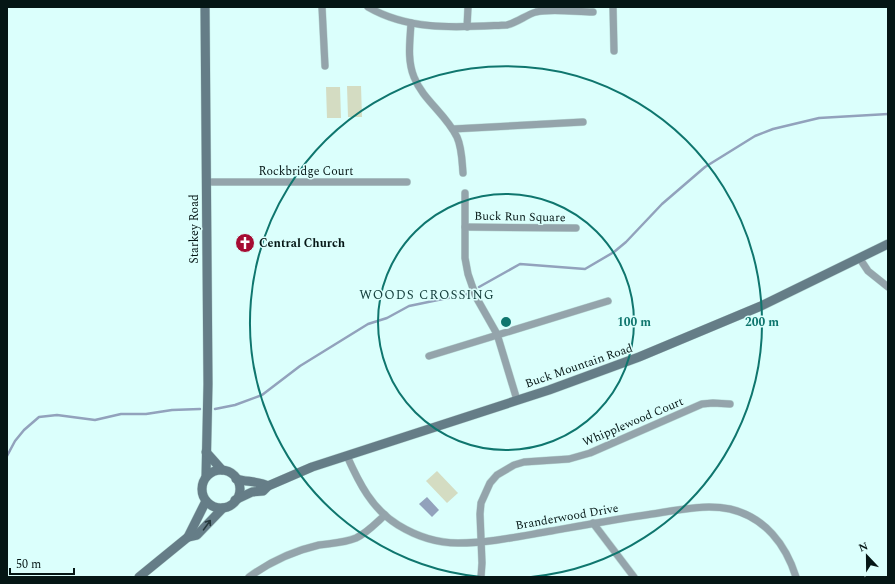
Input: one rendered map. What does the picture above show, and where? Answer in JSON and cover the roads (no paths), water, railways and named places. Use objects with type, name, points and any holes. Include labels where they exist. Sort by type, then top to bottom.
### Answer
[{"type":"main road","name":"Starkey Road","points":[[205,7],[206,477]]},
{"type":"main road","name":"Buck Mountain Road","points":[[235,500],[252,492],[263,491],[268,486],[312,467],[517,400],[639,357],[723,323],[860,259],[888,244]]},
{"type":"main road","points":[[206,452],[222,470]]},
{"type":"main road","points":[[223,508],[217,507],[206,501],[202,489],[206,477],[210,473],[222,470],[228,471],[236,479],[247,482],[263,483],[268,486]]},
{"type":"main road","points":[[188,537],[198,535],[223,508],[235,500],[239,490],[236,479]]},
{"type":"main road","points":[[142,576],[188,537],[206,501]]},
{"type":"street","points":[[322,7],[325,66]]},
{"type":"street","points":[[368,7],[386,17],[435,27],[507,25],[515,23],[538,12],[593,12]]},
{"type":"street","points":[[467,27],[468,7]]},
{"type":"street","points":[[613,7],[614,51]]},
{"type":"street","points":[[411,23],[409,53],[414,78],[421,90],[453,129],[461,149],[463,172]]},
{"type":"street","points":[[453,129],[583,122]]},
{"type":"street","name":"Rockbridge Court","points":[[206,182],[407,182]]},
{"type":"street","points":[[465,193],[465,258],[470,281],[476,297],[497,334],[517,400]]},
{"type":"street","name":"Buck Run Square","points":[[465,227],[576,228]]},
{"type":"street","points":[[860,259],[868,271],[888,287]]},
{"type":"street","points":[[429,356],[608,301]]},
{"type":"street","name":"Whipplewood Court","points":[[481,577],[482,563],[480,514],[484,493],[490,483],[505,469],[524,462],[569,459],[590,453],[702,404],[713,402],[730,404]]},
{"type":"street","name":"Branderwood Drive","points":[[347,456],[364,490],[385,515],[398,525],[427,538],[459,543],[514,538],[593,523],[702,507],[731,509],[758,521],[769,530],[785,550],[796,577]]},
{"type":"street","points":[[249,577],[267,564],[281,557],[319,546],[347,542],[357,538],[385,515]]},
{"type":"street","points":[[593,523],[634,577]]},
{"type":"water","points":[[427,497],[439,510],[432,517],[419,504]]},
{"type":"waterway","points":[[479,287],[520,264],[585,269],[614,252],[626,242],[662,204],[705,167],[755,136],[773,129],[819,118],[888,114]]},
{"type":"waterway","points":[[215,409],[235,405],[262,395],[300,366],[368,324],[387,318],[409,306],[467,294]]},
{"type":"waterway","points":[[7,456],[15,441],[24,430],[39,417],[57,415],[95,420],[121,414],[146,414],[172,410],[200,409]]},
{"type":"place","name":"Central Church","points":[[245,243]]},
{"type":"district","name":"WOODS CROSSING","points":[[427,295]]}]
